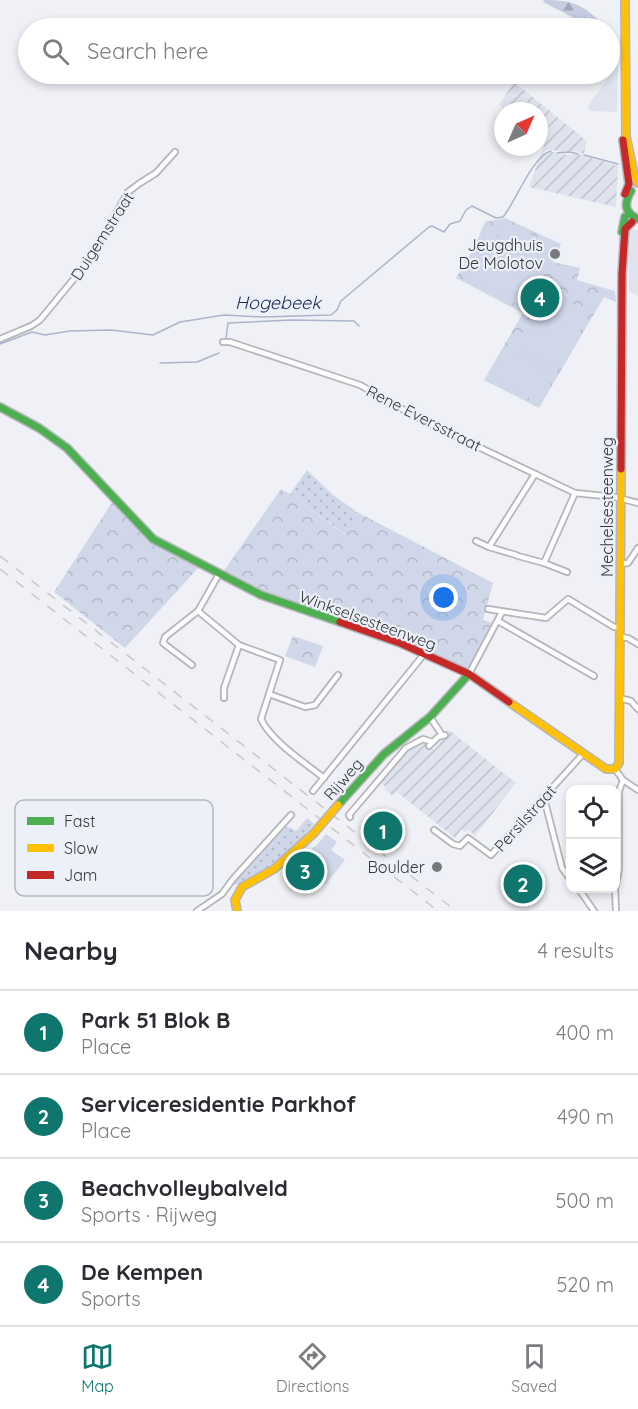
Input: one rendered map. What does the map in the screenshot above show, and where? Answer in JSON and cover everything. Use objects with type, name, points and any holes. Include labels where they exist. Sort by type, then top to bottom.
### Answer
[{"type":"street","points":[[625,0],[626,143],[638,183]]},
{"type":"street","points":[[624,109],[621,119],[624,150],[632,191]]},
{"type":"street","points":[[626,143],[632,191],[625,200],[625,209],[637,220]]},
{"type":"street","name":"Duigemstraat","points":[[0,339],[40,320],[91,258],[128,192],[156,173],[176,152]]},
{"type":"street","name":"Mechelsesteenweg","points":[[615,770],[619,763],[622,225],[625,217],[620,204],[632,191]]},
{"type":"street","points":[[625,217],[637,220]]},
{"type":"street","name":"Mechelsesteenweg","points":[[623,243],[625,229],[637,220]]},
{"type":"street","name":"Rene Eversstraat","points":[[223,342],[230,342],[360,385],[418,418],[575,493],[638,503]]},
{"type":"street","name":"Winkselsesteenweg","points":[[0,407],[57,439],[153,539],[278,602],[400,643],[469,674],[583,754],[606,769],[615,770]]},
{"type":"street","points":[[489,548],[535,474]]},
{"type":"street","points":[[544,563],[575,493]]},
{"type":"street","points":[[476,540],[489,548],[544,563],[567,572]]},
{"type":"street","points":[[620,564],[628,563],[638,548]]},
{"type":"street","points":[[192,665],[163,643],[165,637],[198,611],[219,574]]},
{"type":"street","points":[[488,609],[546,618],[568,599],[614,627],[620,627]]},
{"type":"street","points":[[198,611],[239,645],[280,660],[261,719],[263,725],[282,744],[324,778]]},
{"type":"street","points":[[469,674],[502,612]]},
{"type":"street","points":[[498,621],[594,676]]},
{"type":"street","points":[[620,637],[628,638],[638,644]]},
{"type":"street","points":[[224,698],[224,688],[239,645]]},
{"type":"street","points":[[313,791],[425,653]]},
{"type":"street","name":"Rijweg","points":[[237,911],[235,897],[242,888],[274,869],[313,834],[384,754],[430,717],[469,674]]},
{"type":"street","points":[[269,694],[305,707],[315,705],[338,675]]},
{"type":"street","points":[[620,698],[631,701],[638,709]]},
{"type":"street","points":[[429,746],[443,735],[430,717]]},
{"type":"street","points":[[350,817],[349,814],[406,748],[423,739],[433,741]]},
{"type":"street","name":"Persilstraat","points":[[434,830],[453,844],[460,846],[468,838],[491,855],[583,754]]},
{"type":"street","points":[[615,770],[623,780],[638,790]]},
{"type":"street","points":[[618,839],[618,790],[623,780]]},
{"type":"street","points":[[544,798],[562,868],[566,874]]},
{"type":"street","points":[[197,911],[222,894],[291,815]]},
{"type":"street","points":[[581,893],[594,911]]},
{"type":"street","points":[[615,893],[615,911]]},
{"type":"shaded area","points":[[513,84],[516,84],[539,102],[501,102]]},
{"type":"shaded area","points":[[604,84],[618,84],[617,112],[591,111],[587,107]]},
{"type":"shaded area","points":[[548,109],[587,141],[584,154],[576,151],[562,152],[549,149]]},
{"type":"shaded area","points":[[551,151],[560,155],[578,154],[618,166],[616,207],[529,187],[540,156],[548,156]]},
{"type":"shaded area","points":[[638,230],[638,296],[629,291],[628,232]]},
{"type":"shaded area","points":[[449,730],[516,783],[475,836],[468,829],[465,832],[462,829],[455,838],[397,792],[393,796],[384,789],[386,787],[380,782],[396,761],[412,747],[422,742],[434,750]]},
{"type":"green space","points":[[544,0],[561,1],[575,4],[595,18],[574,18],[543,2]]},
{"type":"green space","points":[[505,218],[561,244],[553,262],[580,268],[577,280],[615,291],[616,302],[604,297],[539,408],[484,380],[523,313],[456,278],[474,248],[485,222]]},
{"type":"green space","points":[[506,222],[554,246],[542,271],[493,247]]},
{"type":"green space","points":[[484,247],[539,274],[523,307],[468,280]]},
{"type":"green space","points":[[555,293],[590,313],[558,369],[523,349]]},
{"type":"green space","points":[[506,347],[555,375],[539,403],[490,376]]},
{"type":"green space","points":[[307,470],[332,494],[357,512],[346,535],[290,494]]},
{"type":"green space","points":[[281,489],[345,535],[357,512],[493,583],[483,620],[498,625],[494,624],[469,671],[273,597],[223,572]]},
{"type":"green space","points":[[113,501],[151,541],[199,567],[125,648],[54,592]]},
{"type":"green space","points":[[293,636],[323,646],[315,667],[285,656]]},
{"type":"green space","points":[[307,818],[314,824],[288,852],[257,874],[233,884],[233,880],[285,825],[296,831]]},
{"type":"green space","points":[[326,834],[337,842],[331,850],[345,860],[325,885],[319,877],[303,885],[287,868],[318,844]]},
{"type":"waterway","name":"Hogebeek","points":[[0,344],[32,332],[45,335],[70,331],[111,330],[153,335],[180,322],[224,315],[262,317],[331,315],[337,310],[341,301],[429,227],[432,226],[444,232],[450,224],[460,221],[466,210],[472,206],[496,218],[503,217],[531,170],[544,154],[551,151]]},
{"type":"waterway","name":"Hogebeek","points":[[557,153],[578,154]]},
{"type":"waterway","points":[[584,155],[618,164]]},
{"type":"waterway","name":"Hogebeek","points":[[226,339],[228,323],[291,320],[354,321],[359,326]]},
{"type":"waterway","points":[[160,363],[197,362],[219,353]]},
{"type":"railway","points":[[0,556],[456,911]]},
{"type":"railway","points":[[0,569],[438,911]]},
{"type":"traffic: fast","points":[[631,191],[627,207],[630,214],[638,219]]},
{"type":"traffic: fast","points":[[622,232],[625,217]]},
{"type":"traffic: fast","points":[[0,407],[39,428],[67,448],[153,539],[261,595],[340,622]]},
{"type":"traffic: fast","points":[[338,805],[384,754],[430,717],[469,674]]},
{"type":"traffic: slow","points":[[625,0],[626,136],[634,175],[638,183]]},
{"type":"traffic: slow","points":[[509,702],[606,769],[615,769],[619,763],[621,469]]},
{"type":"traffic: slow","points":[[313,834],[338,805]]},
{"type":"traffic: slow","points":[[237,911],[235,900],[242,887],[274,869],[313,834]]},
{"type":"traffic: jam","points":[[623,140],[629,184],[625,194]]},
{"type":"traffic: jam","points":[[621,469],[622,274],[625,229],[632,222]]},
{"type":"traffic: jam","points":[[340,622],[400,643],[469,674],[509,702]]},
{"type":"place","name":"Jeugdhuis De Molotov","points":[[555,254]]},
{"type":"place","name":"De Kempen","points":[[540,298]]},
{"type":"place","name":"Park 51 Blok B","points":[[383,831]]},
{"type":"place","name":"Boulder","points":[[437,867]]},
{"type":"place","name":"Beachvolleybalveld","points":[[305,871]]},
{"type":"place","name":"Serviceresidentie Parkhof","points":[[523,884]]}]
